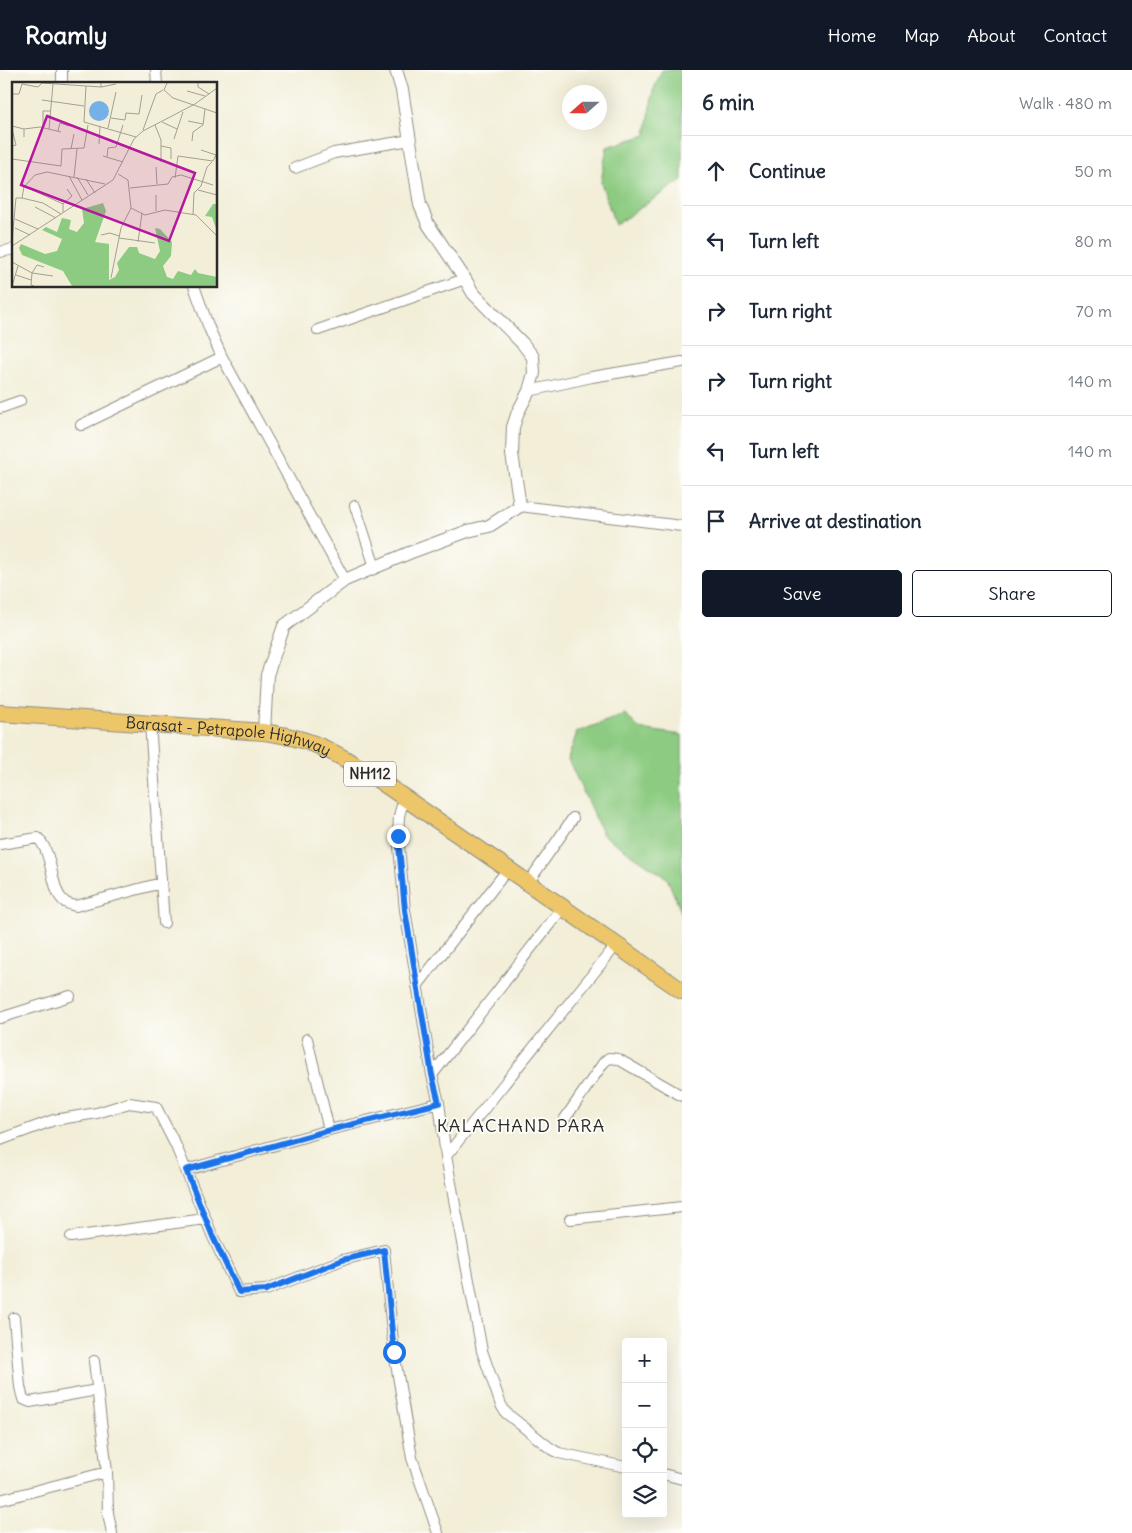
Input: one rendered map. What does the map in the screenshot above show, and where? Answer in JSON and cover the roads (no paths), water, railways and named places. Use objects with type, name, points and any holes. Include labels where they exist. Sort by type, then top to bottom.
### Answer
[{"type":"highway","name":"Barasat - Petrapole Highway","points":[[0,713],[150,722],[264,732],[297,738],[340,756],[364,770],[617,944],[682,991]]},
{"type":"street","points":[[396,70],[402,90],[420,205],[428,224],[465,279],[472,293],[523,344],[533,357],[534,373],[530,391],[518,412],[513,427],[512,454],[520,506]]},
{"type":"street","points":[[295,168],[334,153],[410,140]]},
{"type":"street","points":[[318,330],[465,279]]},
{"type":"street","points":[[195,288],[222,357],[345,580]]},
{"type":"street","points":[[81,425],[222,357]]},
{"type":"street","points":[[530,391],[592,377],[682,362]]},
{"type":"street","points":[[0,408],[20,401]]},
{"type":"street","points":[[355,506],[375,567]]},
{"type":"street","points":[[264,732],[267,674],[284,626],[345,580],[410,552],[468,531],[489,526],[520,506],[682,526]]},
{"type":"street","points":[[150,722],[164,923]]},
{"type":"street","points":[[404,798],[399,816],[399,825],[400,869],[405,910],[476,1329],[482,1351],[501,1405],[511,1418],[559,1453],[622,1466]]},
{"type":"street","points":[[528,883],[573,818]]},
{"type":"street","points":[[0,844],[38,838],[47,851],[58,894],[65,903],[76,906],[161,884]]},
{"type":"street","points":[[417,986],[508,869]]},
{"type":"street","points":[[432,1075],[563,907]]},
{"type":"street","points":[[446,1156],[617,944]]},
{"type":"street","points":[[0,1018],[70,996]]},
{"type":"street","points":[[307,1039],[330,1130]]},
{"type":"street","points":[[564,1120],[604,1062],[609,1058],[618,1059],[682,1096]]},
{"type":"street","points":[[0,1140],[54,1120],[98,1113],[129,1102],[156,1107],[176,1146],[239,1292],[266,1290],[342,1260],[384,1250],[394,1352],[412,1458],[438,1533]]},
{"type":"street","points":[[186,1170],[330,1130],[439,1103]]},
{"type":"street","points":[[570,1219],[682,1207]]},
{"type":"street","points":[[71,1238],[206,1219]]},
{"type":"street","points":[[14,1318],[20,1388],[23,1399],[30,1402],[97,1390]]},
{"type":"street","points":[[94,1361],[107,1472],[108,1513],[112,1533]]},
{"type":"street","points":[[0,1500],[107,1472]]},
{"type":"street","points":[[667,1475],[682,1479]]},
{"type":"district","name":"KALACHAND PARA","points":[[521,1126]]}]
